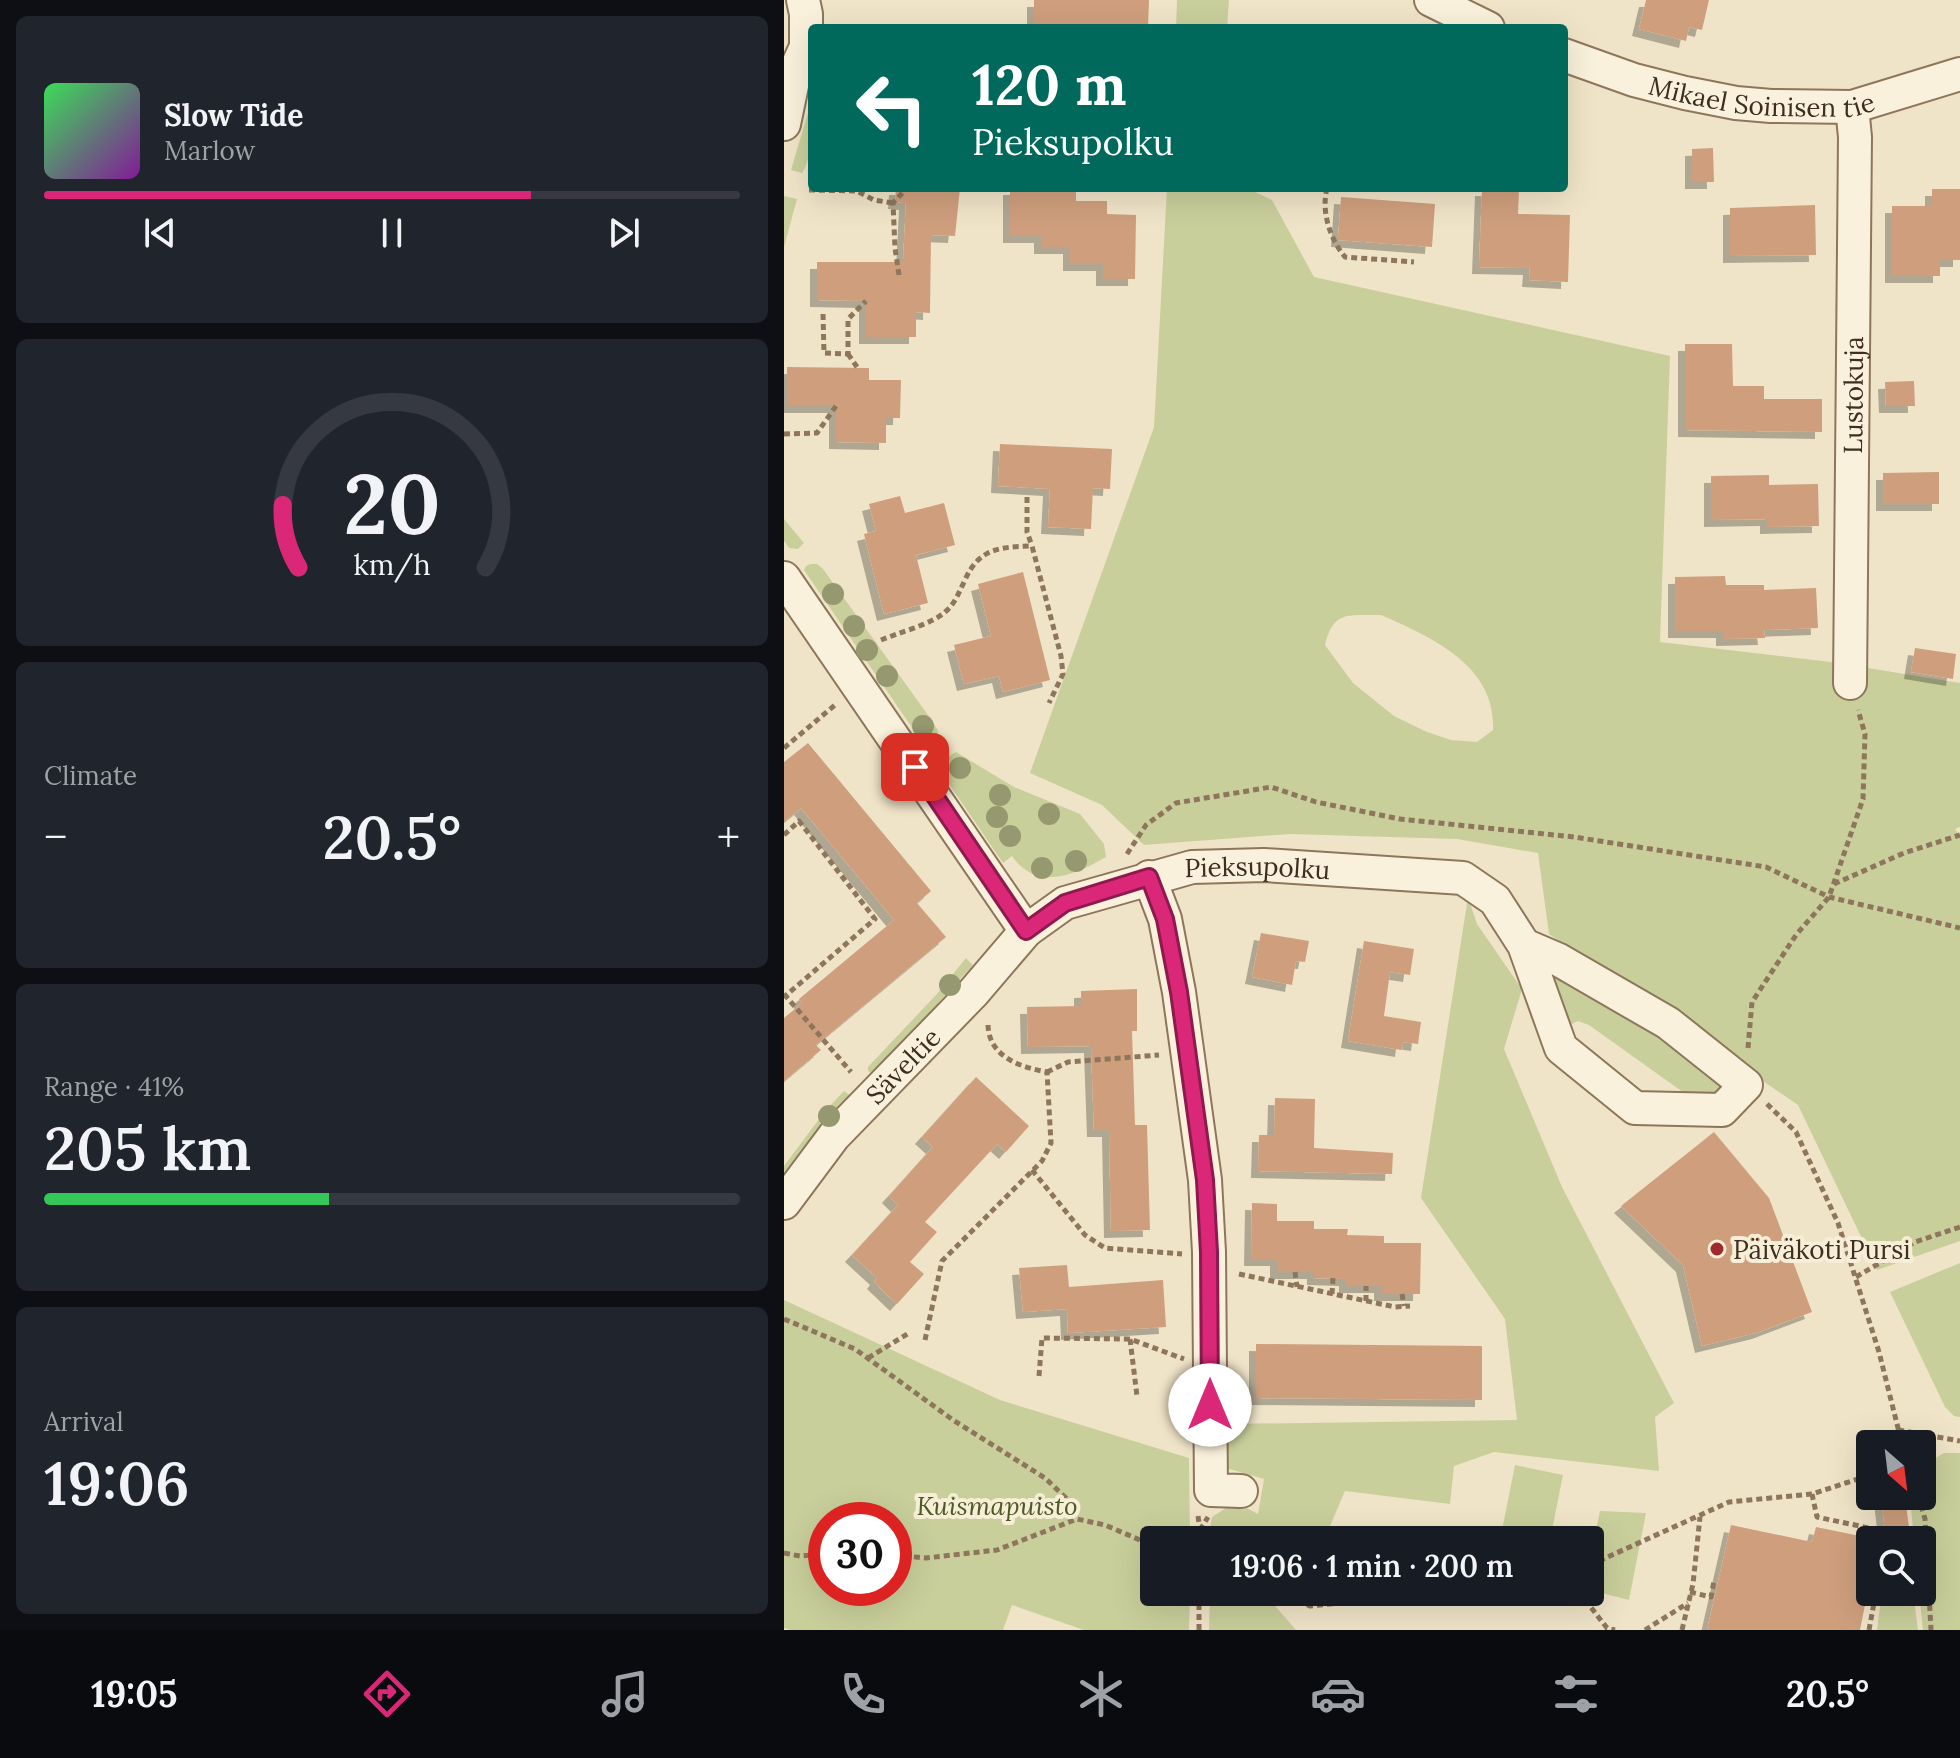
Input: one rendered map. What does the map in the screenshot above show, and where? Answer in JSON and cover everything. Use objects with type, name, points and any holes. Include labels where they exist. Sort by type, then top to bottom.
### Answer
[{"type":"street","points":[[784,124],[789,64],[806,47],[803,0]]},
{"type":"street","points":[[1431,0],[1480,24]]},
{"type":"street","name":"Mikael Soinisen tie","points":[[1568,56],[1634,80],[1736,103],[1852,107],[1960,74]]},
{"type":"street","name":"Lustokuja","points":[[1850,683],[1855,137],[1852,107]]},
{"type":"street","points":[[784,578],[1026,931]]},
{"type":"street","name":"Pieksupolku","points":[[1026,931],[1065,903],[1135,870],[1227,864],[1463,878],[1495,900],[1524,945]]},
{"type":"street","points":[[1135,870],[1165,919],[1179,992],[1205,1180],[1200,1263],[1215,1509]]},
{"type":"street","name":"Säveltie","points":[[784,1203],[834,1136],[984,981],[1026,931]]},
{"type":"street","points":[[1524,945],[1559,960],[1668,1023],[1746,1085],[1722,1110],[1635,1108],[1561,1048],[1524,945]]},
{"type":"path","points":[[859,192],[874,200],[893,203]]},
{"type":"path","points":[[899,275],[893,203],[903,192]]},
{"type":"path","points":[[1326,192],[1323,201],[1331,234],[1345,257],[1414,262]]},
{"type":"path","points":[[857,367],[848,354],[848,319],[866,301]]},
{"type":"path","points":[[823,314],[824,353],[848,354]]},
{"type":"path","points":[[784,434],[817,433],[836,406]]},
{"type":"path","points":[[1027,497],[1027,532],[1061,656],[1063,674],[1049,703]]},
{"type":"path","points":[[881,640],[944,614],[958,597],[966,576],[981,555],[1002,547],[1032,546]]},
{"type":"path","points":[[1850,683],[1865,734],[1863,799],[1829,897],[1796,935],[1752,1002],[1746,1085],[1796,1132],[1838,1223],[1879,1352],[1898,1429],[1960,1441]]},
{"type":"path","points":[[784,748],[843,698]]},
{"type":"path","points":[[1135,870],[1146,825],[1176,803],[1271,787],[1316,802],[1400,819],[1574,837],[1766,867],[1829,897],[1960,928]]},
{"type":"path","points":[[784,835],[799,821],[875,919],[785,996],[851,1072]]},
{"type":"path","points":[[1833,884],[1904,853],[1960,835]]},
{"type":"path","points":[[984,981],[991,999],[987,1027],[990,1039],[1000,1054],[1022,1067],[1047,1072],[1068,1062],[1172,1054]]},
{"type":"path","points":[[925,1340],[942,1261],[1042,1161],[1051,1143],[1047,1072]]},
{"type":"path","points":[[1032,1170],[1085,1235],[1105,1248],[1200,1263],[1297,1287],[1407,1306],[1402,1294]]},
{"type":"path","points":[[1856,1277],[1915,1242],[1960,1227]]},
{"type":"path","points":[[1295,1272],[1297,1287]]},
{"type":"path","points":[[1332,1294],[1333,1278]]},
{"type":"path","points":[[1366,1286],[1366,1301]]},
{"type":"path","points":[[784,1319],[855,1349],[953,1420],[1045,1478],[1066,1498],[1077,1519]]},
{"type":"path","points":[[868,1358],[909,1333]]},
{"type":"path","points":[[1039,1376],[1042,1338],[1130,1339],[1192,1360]]},
{"type":"path","points":[[1130,1339],[1137,1396]]},
{"type":"path","points":[[1604,1559],[1729,1502],[1812,1494],[1856,1480]]},
{"type":"path","points":[[1812,1494],[1817,1517],[1860,1526]]},
{"type":"path","points":[[1922,1510],[1931,1630]]},
{"type":"path","points":[[1682,1630],[1700,1516]]},
{"type":"path","points":[[912,1557],[926,1558],[997,1550],[1077,1519],[1105,1525],[1140,1540]]},
{"type":"path","points":[[784,1553],[808,1555]]},
{"type":"path","points":[[1690,1592],[1711,1597],[1714,1581]]},
{"type":"path","points":[[1645,1630],[1688,1603]]},
{"type":"path","points":[[1199,1606],[1199,1630]]},
{"type":"path","points":[[1589,1606],[1606,1629],[1615,1630]]},
{"type":"path","points":[[1869,1630],[1873,1606]]},
{"type":"green space","points":[[1177,0],[1229,0],[1227,24],[1176,24]]},
{"type":"green space","points":[[808,113],[806,165],[802,173],[791,170]]},
{"type":"green space","points":[[1167,192],[1255,192],[1272,200],[1314,277],[1670,356],[1660,642],[1831,662],[1960,683],[1960,827],[1955,829],[1960,836],[1960,1241],[1877,1270],[1798,1105],[1549,934],[1538,853],[1457,839],[1290,834],[1144,845],[1102,805],[1030,773],[1154,427]],"holes":[[[1352,615],[1381,615],[1420,633],[1457,656],[1484,688],[1491,707],[1493,730],[1477,742],[1451,740],[1394,716],[1353,683],[1325,645],[1333,625]]]},
{"type":"green space","points":[[784,196],[797,199],[784,247]]},
{"type":"green space","points":[[784,519],[804,543],[798,549],[789,548],[784,541]]},
{"type":"green space","points":[[811,564],[823,569],[933,722],[938,731],[936,740],[926,748],[804,570]]},
{"type":"green space","points":[[956,752],[1014,787],[1080,814],[1104,844],[1106,857],[1082,870],[1056,877],[1032,874],[1012,856],[1003,863],[936,765]]},
{"type":"green space","points":[[1468,897],[1477,924],[1522,989],[1504,1049],[1562,1187],[1674,1403],[1655,1417],[1659,1471],[1494,1452],[1454,1466],[1450,1504],[1345,1491],[1330,1526],[1210,1526],[1212,1517],[1235,1502],[1258,1514],[1264,1479],[1226,1468],[1226,1424],[1517,1420],[1505,1319],[1421,1198]]},
{"type":"green space","points":[[966,958],[973,965],[873,1074],[868,1071],[868,1067],[936,995]]},
{"type":"green space","points":[[1537,963],[1569,977],[1730,1082],[1728,1096],[1687,1095],[1589,1025],[1578,1021],[1565,1027]]},
{"type":"green space","points":[[844,1091],[851,1096],[784,1176],[784,1166]]},
{"type":"green space","points":[[1960,1263],[1960,1417],[1954,1416],[1945,1407],[1890,1292]]},
{"type":"green space","name":"Kuismapuisto","points":[[784,1300],[1000,1400],[1189,1458],[1190,1526],[1140,1526],[1140,1606],[1190,1606],[1189,1630],[1084,1630],[1012,1605],[1003,1630],[784,1628]]},
{"type":"green space","points":[[1944,1453],[1960,1453],[1960,1630],[1923,1630],[1920,1606],[1936,1606],[1936,1526],[1913,1526],[1911,1510],[1936,1510],[1936,1458]]},
{"type":"green space","points":[[1515,1465],[1563,1475],[1553,1526],[1503,1526]]},
{"type":"green space","points":[[1600,1511],[1646,1513],[1629,1600],[1604,1594],[1604,1526],[1597,1526]]},
{"type":"green space","points":[[1210,1606],[1275,1606],[1296,1630],[1209,1630]]},
{"type":"green space","points":[[1880,1606],[1915,1606],[1918,1630],[1877,1630]]},
{"type":"building","points":[[1034,0],[1149,0],[1148,24],[1034,24]]},
{"type":"building","points":[[1646,0],[1709,0],[1702,30],[1689,27],[1686,41],[1639,29]]},
{"type":"building","points":[[1713,148],[1714,182],[1692,182],[1692,149]]},
{"type":"building","points":[[1932,189],[1960,189],[1960,260],[1940,260],[1940,276],[1892,276],[1892,206],[1932,206]]},
{"type":"building","points":[[896,192],[960,192],[955,236],[931,235],[930,313],[916,312],[916,337],[866,337],[866,301],[817,300],[817,262],[903,262],[906,203],[895,202]]},
{"type":"building","points":[[1010,192],[1076,192],[1076,201],[1107,201],[1107,214],[1136,215],[1135,279],[1103,279],[1103,264],[1070,264],[1070,247],[1041,247],[1041,236],[1010,236]]},
{"type":"building","points":[[1482,192],[1519,192],[1518,214],[1570,215],[1568,282],[1529,280],[1530,268],[1479,267]]},
{"type":"building","points":[[1341,197],[1435,204],[1432,247],[1338,240]]},
{"type":"building","points":[[1815,205],[1816,255],[1730,256],[1730,208]]},
{"type":"building","points":[[1685,344],[1732,344],[1733,386],[1764,386],[1764,399],[1822,399],[1822,432],[1685,430]]},
{"type":"building","points":[[787,367],[869,368],[869,380],[901,380],[900,418],[886,418],[886,443],[836,442],[836,406],[787,406]]},
{"type":"building","points":[[1914,381],[1915,406],[1886,406],[1885,382]]},
{"type":"building","points":[[1000,444],[1112,449],[1110,489],[1093,488],[1091,529],[1048,527],[1050,489],[998,486]]},
{"type":"building","points":[[1939,472],[1939,504],[1883,504],[1883,473]]},
{"type":"building","points":[[1769,475],[1769,485],[1818,484],[1819,526],[1767,527],[1767,519],[1711,520],[1711,476]]},
{"type":"building","points":[[900,496],[905,513],[944,503],[955,545],[916,555],[928,603],[884,614],[864,534],[876,531],[869,504]]},
{"type":"building","points":[[1023,572],[1050,680],[1003,692],[999,676],[964,684],[954,645],[991,636],[978,584]]},
{"type":"building","points":[[1725,576],[1726,585],[1764,585],[1764,590],[1816,588],[1818,628],[1764,630],[1765,638],[1723,639],[1723,631],[1675,631],[1675,577]]},
{"type":"building","points":[[1915,648],[1956,654],[1953,679],[1911,672]]},
{"type":"building","points":[[808,743],[931,891],[917,903],[946,937],[816,1045],[821,1050],[784,1081],[784,1018],[802,1003],[799,999],[894,920],[801,808],[784,822],[784,762]]},
{"type":"building","points":[[1261,933],[1309,941],[1305,962],[1296,961],[1292,985],[1252,977]]},
{"type":"building","points":[[1364,941],[1414,949],[1410,975],[1390,972],[1384,1016],[1421,1022],[1418,1044],[1403,1042],[1402,1050],[1348,1041]]},
{"type":"building","points":[[1137,989],[1137,1031],[1132,1031],[1135,1125],[1147,1125],[1150,1230],[1111,1231],[1109,1130],[1094,1130],[1091,1046],[1028,1047],[1027,1007],[1081,1006],[1081,991]]},
{"type":"building","points":[[976,1077],[1029,1126],[1006,1152],[997,1144],[925,1222],[937,1232],[910,1262],[924,1274],[897,1304],[874,1282],[877,1278],[852,1255],[898,1205],[889,1196],[933,1147],[922,1137]]},
{"type":"building","points":[[1275,1098],[1315,1099],[1314,1148],[1393,1153],[1392,1174],[1258,1171],[1259,1135],[1274,1135]]},
{"type":"building","points":[[1714,1132],[1769,1198],[1812,1312],[1759,1332],[1702,1346],[1683,1265],[1621,1206]]},
{"type":"building","points":[[1252,1203],[1277,1204],[1277,1221],[1314,1221],[1314,1229],[1348,1229],[1347,1235],[1384,1236],[1384,1243],[1421,1243],[1420,1294],[1381,1294],[1381,1286],[1346,1286],[1346,1279],[1314,1278],[1314,1272],[1277,1272],[1277,1259],[1251,1259]]},
{"type":"building","points":[[1067,1265],[1069,1287],[1163,1280],[1166,1327],[1068,1333],[1067,1309],[1023,1312],[1019,1268]]},
{"type":"building","points":[[1256,1344],[1482,1346],[1482,1400],[1256,1398]]},
{"type":"building","points":[[1883,1510],[1907,1510],[1909,1526],[1884,1526]]},
{"type":"building","points":[[1731,1525],[1812,1542],[1816,1527],[1856,1535],[1856,1606],[1865,1606],[1860,1630],[1707,1630]]},
{"type":"place","name":"Päiväkoti Pursi","points":[[1717,1249]]},
{"type":"route","points":[[915,767],[1026,931],[1065,903],[1149,877],[1165,919],[1179,992],[1205,1180],[1210,1405]]}]
